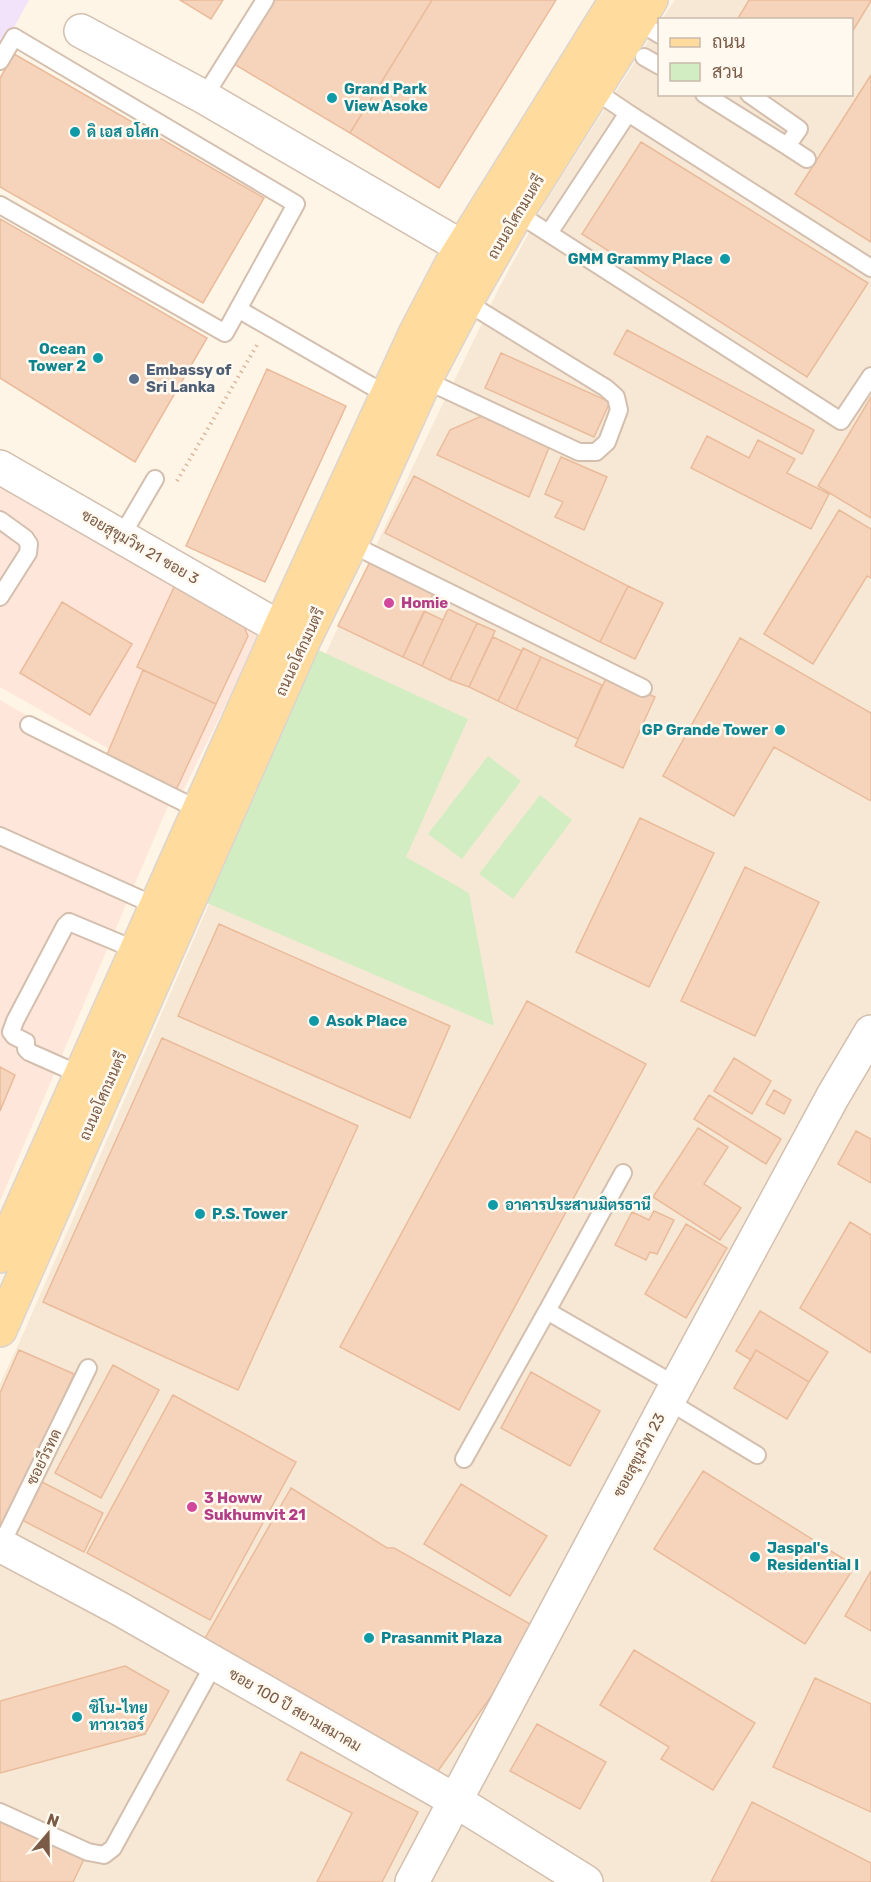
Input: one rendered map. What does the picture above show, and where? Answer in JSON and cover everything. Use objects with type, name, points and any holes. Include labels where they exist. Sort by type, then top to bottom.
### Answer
[{"type":"main road","name":"ถนนอโศกมนตรี","points":[[0,1330],[303,642],[351,544],[425,380],[517,213],[641,14]]},
{"type":"main road","name":"ถนนอโศกมนตรี","points":[[0,1256],[280,628],[416,332],[462,247],[641,14]]},
{"type":"street","points":[[81,31],[204,97],[462,247]]},
{"type":"street","name":"ซอยสุขุมวิท 21 ซอย 3","points":[[0,467],[280,628]]},
{"type":"street","name":"ซอยสุขุมวิท 23","points":[[412,1882],[672,1394],[833,1096],[871,1032]]},
{"type":"street","name":"ซอย 100 ปี สยามสมาคม","points":[[0,1545],[120,1609],[456,1801],[586,1882]]},
{"type":"lane","points":[[204,97],[265,0]]},
{"type":"lane","points":[[0,61],[14,37],[296,204],[225,333],[0,205]]},
{"type":"lane","points":[[644,57],[658,65]]},
{"type":"lane","points":[[594,90],[871,268]]},
{"type":"lane","points":[[707,96],[807,159]]},
{"type":"lane","points":[[752,96],[800,129],[787,146]]},
{"type":"lane","points":[[549,233],[628,113]]},
{"type":"lane","points":[[517,213],[841,422],[871,376]]},
{"type":"lane","points":[[425,380],[579,452],[596,452],[607,442],[619,410],[616,398],[606,388],[466,302]]},
{"type":"lane","points":[[238,309],[387,395]]},
{"type":"lane","points":[[121,537],[155,479]]},
{"type":"lane","points":[[0,520],[25,538],[29,544],[28,553],[0,597]]},
{"type":"lane","points":[[351,544],[643,688]]},
{"type":"lane","points":[[29,725],[199,810]]},
{"type":"lane","points":[[0,836],[156,906]]},
{"type":"lane","points":[[81,1075],[29,1052],[26,1049],[26,1041],[14,1036],[11,1032],[12,1028],[67,924],[73,923],[136,950]]},
{"type":"lane","points":[[0,1034],[26,1046]]},
{"type":"lane","points":[[464,1459],[623,1173]]},
{"type":"lane","points":[[547,1311],[672,1394],[757,1455]]},
{"type":"lane","name":"ซอยวีรทด","points":[[0,1545],[88,1368]]},
{"type":"lane","points":[[0,1812],[88,1852],[104,1854],[113,1848],[214,1664]]},
{"type":"path","points":[[175,484],[258,344]]},
{"type":"shaded area","points":[[0,0],[29,0],[0,53]]},
{"type":"shaded area","points":[[675,0],[871,0],[871,1882],[0,1882],[0,1384],[209,904],[205,902],[318,650],[326,653],[499,288],[546,201],[658,26],[658,96],[853,96],[853,18],[663,18]]},
{"type":"shaded area","points":[[0,466],[265,625],[183,791],[0,687]]},
{"type":"shaded area","points":[[0,700],[171,799],[0,1201]]},
{"type":"green space","points":[[318,650],[468,719],[406,857],[469,893],[494,1026],[205,902]]},
{"type":"green space","points":[[488,756],[521,781],[462,859],[428,834]]},
{"type":"green space","points":[[540,795],[572,820],[513,899],[479,874]]},
{"type":"building","points":[[180,0],[223,0],[211,19]]},
{"type":"building","name":"Grand Park View Asoke","points":[[274,0],[432,0],[350,133],[234,64]]},
{"type":"building","points":[[432,0],[556,0],[439,188],[350,133]]},
{"type":"building","points":[[749,0],[871,0],[853,30],[853,18],[738,18]]},
{"type":"building","name":"ดิ เอส อโศก","points":[[14,54],[264,198],[203,303],[0,187],[0,78]]},
{"type":"building","points":[[871,75],[871,242],[795,194]]},
{"type":"building","name":"GMM Grammy Place","points":[[641,142],[868,283],[807,377],[582,234]]},
{"type":"building","name":"Ocean Tower 2","points":[[0,219],[207,338],[135,462],[0,378]]},
{"type":"building","points":[[627,330],[814,430],[802,454],[614,354]]},
{"type":"building","points":[[501,353],[610,402],[594,437],[485,388]]},
{"type":"building","points":[[267,369],[346,406],[265,582],[186,546]]},
{"type":"building","points":[[871,397],[871,518],[818,486]]},
{"type":"building","points":[[484,415],[550,445],[529,497],[437,455],[450,430]]},
{"type":"building","points":[[707,436],[749,458],[758,440],[795,459],[787,473],[829,494],[811,529],[691,468]]},
{"type":"building","points":[[561,457],[607,477],[584,530],[555,517],[563,502],[545,494]]},
{"type":"building","points":[[414,476],[628,586],[600,642],[385,533]]},
{"type":"building","points":[[839,510],[871,529],[871,578],[867,576],[813,664],[764,634]]},
{"type":"building","name":"Homie","points":[[370,562],[433,594],[403,657],[338,626]]},
{"type":"building","points":[[176,583],[238,612],[248,636],[216,704],[137,667]]},
{"type":"building","points":[[628,586],[663,603],[635,659],[600,642]]},
{"type":"building","points":[[62,602],[132,644],[90,715],[20,673]]},
{"type":"building","points":[[448,609],[477,623],[450,680],[422,666]]},
{"type":"building","points":[[424,611],[443,620],[422,666],[403,657]]},
{"type":"building","points":[[477,623],[495,631],[469,687],[450,680]]},
{"type":"building","points":[[493,637],[522,651],[498,701],[469,687]]},
{"type":"building","name":"GP Grande Tower","points":[[740,638],[871,713],[871,801],[774,747],[734,816],[663,776]]},
{"type":"building","points":[[523,648],[541,657],[516,710],[498,701]]},
{"type":"building","points":[[541,657],[602,685],[578,739],[516,710]]},
{"type":"building","points":[[143,670],[216,704],[176,790],[106,757]]},
{"type":"building","points":[[607,676],[655,697],[623,768],[575,746]]},
{"type":"building","points":[[640,818],[714,853],[649,987],[576,952]]},
{"type":"building","points":[[745,867],[819,902],[755,1036],[681,1001]]},
{"type":"building","name":"Asok Place","points":[[219,924],[450,1026],[410,1118],[178,1016]]},
{"type":"building","name":"อาคารประสานมิตรธานี","points":[[527,1001],[646,1064],[459,1410],[340,1347]]},
{"type":"building","name":"P.S. Tower","points":[[162,1038],[358,1126],[238,1390],[43,1302]]},
{"type":"building","points":[[734,1058],[771,1081],[752,1114],[714,1091]]},
{"type":"building","points":[[0,1067],[15,1075],[0,1111]]},
{"type":"building","points":[[774,1090],[791,1100],[784,1114],[766,1104]]},
{"type":"building","points":[[709,1095],[781,1139],[766,1164],[694,1119]]},
{"type":"building","points":[[698,1128],[728,1147],[704,1184],[741,1208],[720,1240],[653,1197]]},
{"type":"building","points":[[856,1131],[871,1139],[871,1183],[838,1164]]},
{"type":"building","points":[[654,1211],[674,1220],[657,1254],[650,1252],[646,1260],[615,1245],[632,1212],[649,1220]]},
{"type":"building","points":[[850,1222],[871,1235],[871,1353],[800,1308]]},
{"type":"building","points":[[686,1224],[727,1248],[686,1318],[645,1294]]},
{"type":"building","points":[[760,1311],[828,1352],[809,1382],[756,1350],[751,1360],[736,1351]]},
{"type":"building","points":[[19,1350],[74,1374],[7,1526],[0,1523],[0,1393]]},
{"type":"building","points":[[756,1350],[809,1382],[787,1419],[734,1388]]},
{"type":"building","points":[[113,1365],[159,1390],[101,1498],[55,1473]]},
{"type":"building","points":[[531,1372],[600,1411],[570,1466],[501,1428]]},
{"type":"building","name":"3 Howw Sukhumvit 21","points":[[173,1395],[296,1462],[210,1620],[87,1553]]},
{"type":"building","name":"Jaspal's Residential I","points":[[703,1471],[855,1566],[805,1644],[654,1549]]},
{"type":"building","points":[[40,1481],[103,1513],[84,1552],[20,1519]]},
{"type":"building","points":[[461,1484],[547,1536],[510,1596],[424,1544]]},
{"type":"building","name":"Prasanmit Plaza","points":[[291,1488],[387,1548],[394,1548],[539,1629],[435,1775],[200,1647]]},
{"type":"building","points":[[871,1571],[871,1631],[845,1616]]},
{"type":"building","points":[[634,1650],[755,1723],[713,1790],[661,1759],[669,1747],[600,1705]]},
{"type":"building","name":"ซิโน-ไทย ทาวเวอร์","points":[[125,1666],[169,1691],[145,1734],[0,1773],[0,1701]]},
{"type":"building","points":[[815,1678],[871,1704],[871,1812],[773,1767]]},
{"type":"building","points":[[537,1724],[606,1762],[580,1809],[510,1771]]},
{"type":"building","points":[[301,1752],[418,1812],[382,1882],[317,1882],[352,1813],[287,1780]]},
{"type":"building","points":[[752,1802],[871,1863],[871,1882],[711,1882]]},
{"type":"building","points":[[0,1819],[84,1859],[73,1882],[0,1882]]},
{"type":"place","name":"Grand Park View Asoke","points":[[332,98]]},
{"type":"place","name":"ดิ เอส อโศก","points":[[75,132]]},
{"type":"place","name":"GMM Grammy Place","points":[[725,259]]},
{"type":"place","name":"Ocean Tower 2","points":[[98,358]]},
{"type":"place","name":"Embassy of Sri Lanka","points":[[134,379]]},
{"type":"place","name":"Homie","points":[[389,603]]},
{"type":"place","name":"GP Grande Tower","points":[[780,730]]},
{"type":"place","name":"Asok Place","points":[[314,1021]]},
{"type":"place","name":"อาคารประสานมิตรธานี","points":[[493,1205]]},
{"type":"place","name":"P.S. Tower","points":[[200,1214]]},
{"type":"place","name":"3 Howw Sukhumvit 21","points":[[192,1507]]},
{"type":"place","name":"Jaspal's Residential I","points":[[755,1557]]},
{"type":"place","name":"Prasanmit Plaza","points":[[369,1638]]},
{"type":"place","name":"ซิโน-ไทย ทาวเวอร์","points":[[77,1717]]}]
